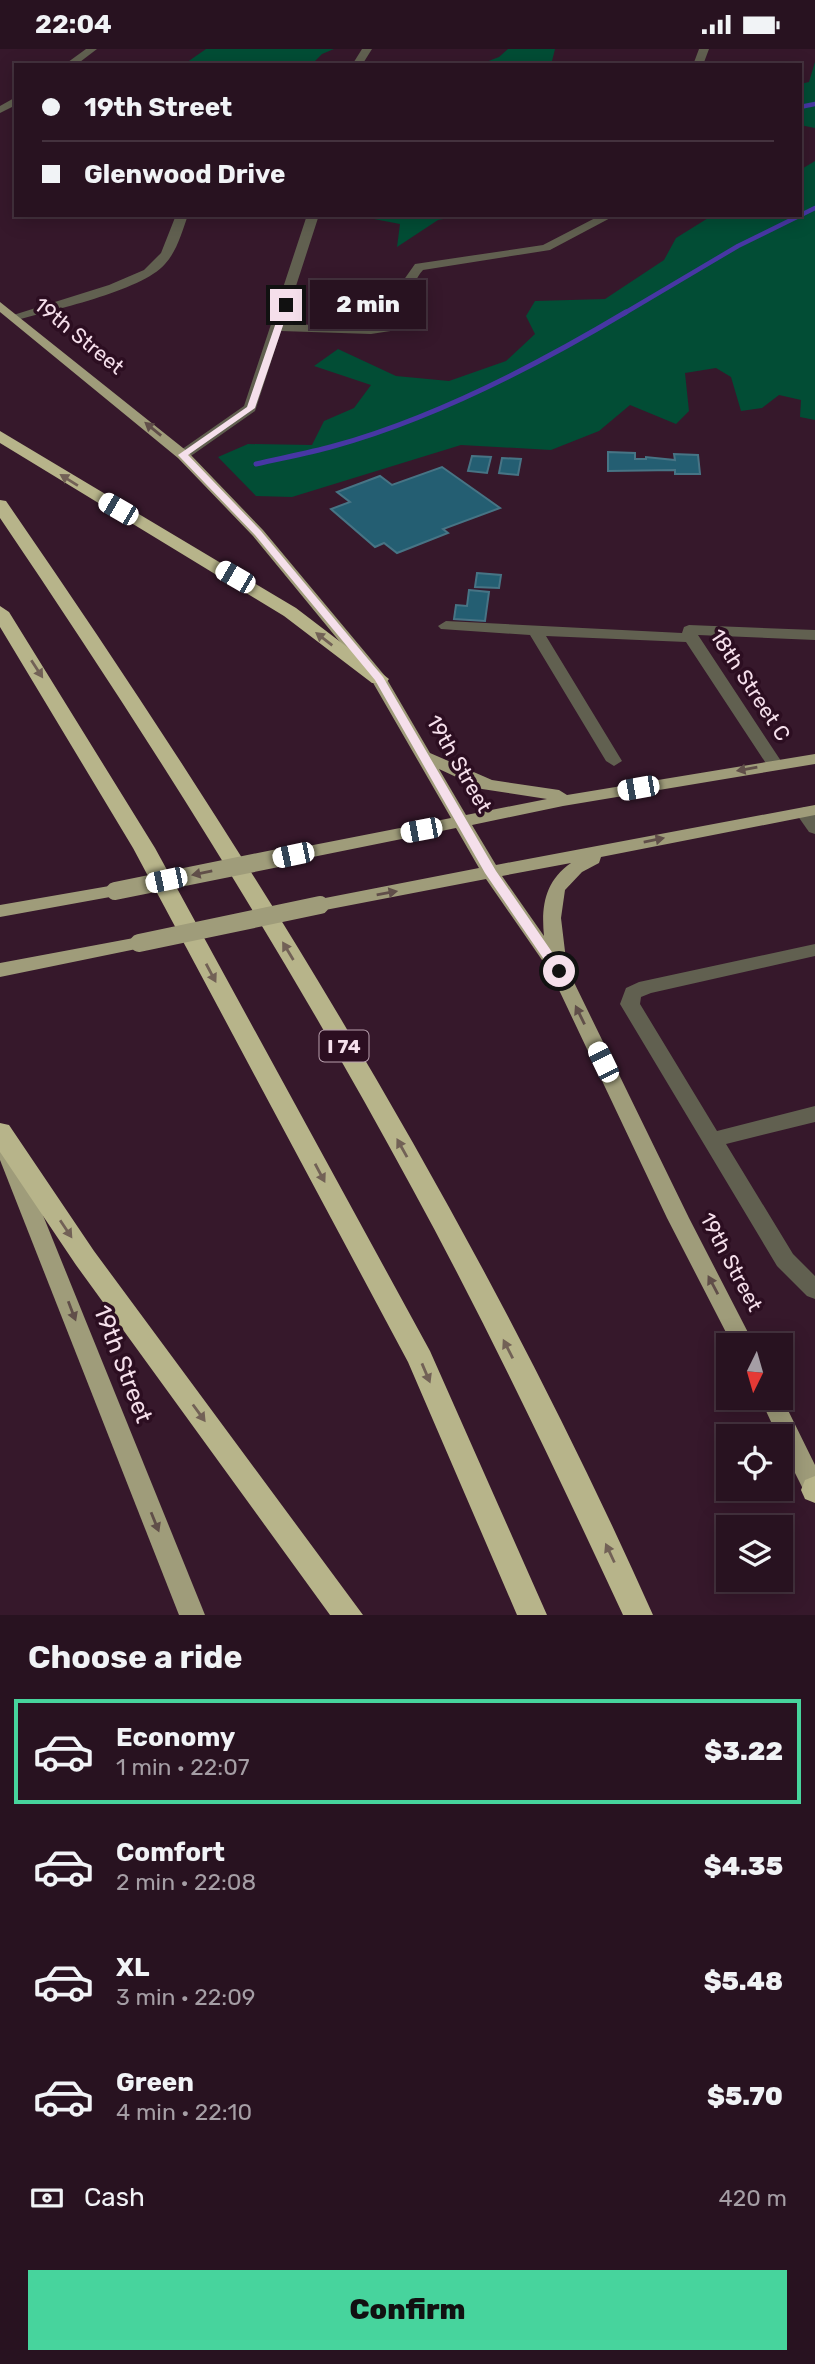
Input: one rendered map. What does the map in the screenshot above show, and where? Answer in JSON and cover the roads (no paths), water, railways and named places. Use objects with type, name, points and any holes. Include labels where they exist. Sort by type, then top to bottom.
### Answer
[{"type":"highway","points":[[0,436],[268,598],[379,679]]},
{"type":"highway","name":"I 74","points":[[0,505],[141,711],[215,827],[369,1089],[539,1408],[638,1615]]},
{"type":"highway","points":[[0,612],[144,848],[420,1359],[532,1615]]},
{"type":"highway","points":[[0,1133],[85,1258],[348,1615]]},
{"type":"main road","name":"19th Street","points":[[0,306],[183,455],[258,533],[379,679],[491,873],[559,971],[678,1218],[737,1333]]},
{"type":"main road","points":[[424,756],[475,781],[505,790],[591,796]]},
{"type":"main road","points":[[0,911],[115,891],[591,796],[815,759]]},
{"type":"main road","points":[[0,971],[320,905],[810,811]]},
{"type":"main road","points":[[559,971],[550,909],[552,894],[579,864],[628,846]]},
{"type":"main road","name":"19th Street","points":[[0,1133],[192,1615]]},
{"type":"main road","points":[[777,1411],[815,1490]]},
{"type":"street","points":[[72,63],[92,49]]},
{"type":"street","points":[[13,317],[134,280],[153,269],[168,250],[182,217]]},
{"type":"street","points":[[183,455],[250,408],[279,327],[312,217]]},
{"type":"street","points":[[279,327],[371,330],[393,327],[404,311],[407,283],[419,267],[546,248],[606,217]]},
{"type":"street","points":[[446,626],[535,631],[815,635]]},
{"type":"street","points":[[535,631],[614,761]]},
{"type":"street","name":"18th Street C","points":[[690,634],[775,764]]},
{"type":"street","points":[[810,811],[815,828]]},
{"type":"street","points":[[815,950],[646,987],[633,993],[630,1004],[785,1260],[815,1290]]},
{"type":"street","points":[[712,1140],[815,1114]]},
{"type":"waterway","points":[[802,107],[815,104]]},
{"type":"waterway","points":[[802,214],[815,208]]},
{"type":"waterway","points":[[623,314],[738,246],[797,217]]},
{"type":"waterway","points":[[256,464],[334,446],[409,421],[521,370],[626,312]]}]
